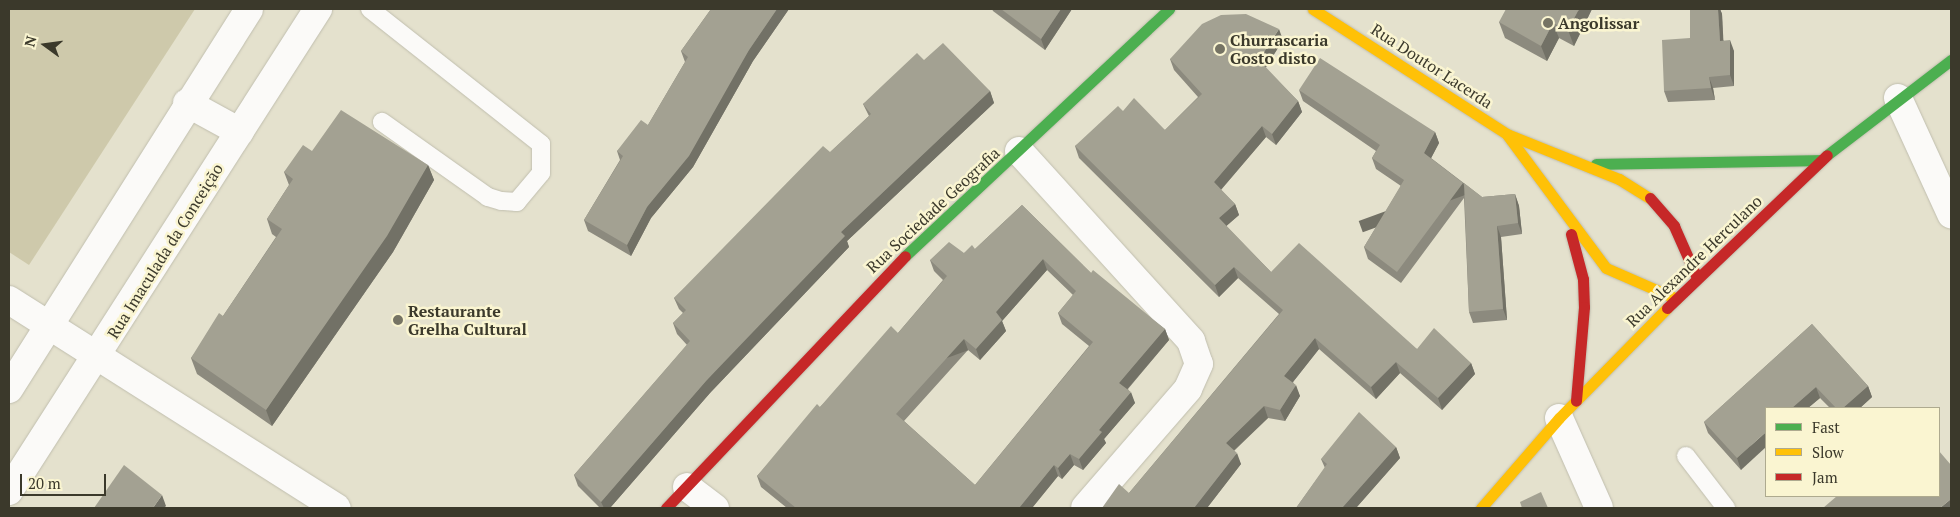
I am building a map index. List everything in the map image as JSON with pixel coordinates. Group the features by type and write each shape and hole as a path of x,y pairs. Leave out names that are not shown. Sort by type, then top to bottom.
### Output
{"main road":[{"name":"Rua Sociedade Geografia","path":"666,508 908,252 1019,151 1169,9"},
{"name":"Rua Doutor Lacerda","path":"1314,9 1507,134 1619,179 1653,200 1674,226 1697,278"},
{"name":"Rua Alexandre Herculano","path":"1481,508 1567,410 1697,278 1821,160 1898,98 1951,60"},
{"name":"Rua Doutor Lacerda","path":"1507,134 1606,268 1677,299"},
{"path":"1578,164 1742,165 1821,160"},
{"path":"1562,206 1583,279 1567,410"}],"street":[{"path":"9,389 187,103 249,9"},
{"name":"Rua Imaculada da Conceição","path":"9,491 98,358 318,9"},
{"path":"1898,98 1951,214"},
{"path":"187,103 240,132"},
{"path":"1019,151 1191,341 1199,364 1188,389 1085,508"},
{"path":"9,300 337,508"},
{"path":"1567,410 1599,508"},
{"path":"687,487 716,508"}],"lane":[{"path":"370,9 541,144 541,173 517,202 494,199 382,122"},
{"path":"1686,456 1726,508"}],"shaded area":[{"path":"9,9 195,9 29,265 9,252"}],"building":[{"path":"711,9 777,9 749,50 689,156 647,207 627,245 584,220 623,156 617,151 641,120 648,125 688,57 681,51"},
{"path":"1001,9 1061,9 1041,39"},
{"path":"1506,9 1579,9 1568,30 1553,23 1541,46 1499,22"},
{"path":"1690,9 1718,9 1720,41 1730,40 1730,75 1709,77 1711,88 1664,91 1662,40 1690,38"},
{"path":"1246,14 1279,29 1259,60 1298,101 1272,134 1262,126 1214,182 1235,204 1219,218 1271,272 1299,243 1417,349 1434,328 1471,363 1438,398 1396,362 1371,387 1315,338 1284,376 1296,385 1280,410 1264,406 1226,443 1237,453 1194,508 1102,508 1119,484 1129,493 1283,310 1234,267 1215,285 1075,146 1118,106 1123,111 1134,98 1165,130 1202,94 1170,59 1202,24 1221,15"},
{"path":"943,43 990,91 841,232 845,236 706,381 601,502 574,475 690,341 673,323 686,310 674,298 823,146 830,152 871,114 863,104 883,85 917,53 924,60"},
{"path":"1320,58 1435,132 1424,153 1463,183 1397,272 1364,247 1404,180 1372,158 1380,145 1299,90"},
{"path":"341,110 428,165 387,236 266,410 191,358 219,313 223,316 282,229 267,219 293,179 284,172 303,145 312,151"},
{"path":"1464,183 1482,197 1515,194 1518,223 1497,226 1503,309 1469,312"},
{"path":"1022,205 1091,273 1093,270 1165,329 1119,383 1131,392 1099,430 1102,432 1079,459 1070,454 1058,468 1054,465 1019,508 796,508 757,476 817,404 820,407 891,326 898,333 947,276 930,260 949,242 964,253 972,245 975,249","holes":["1043,259 1076,291 1058,313 1093,342 975,485 896,414 964,339 976,349 1002,320 996,312"]},
{"path":"1812,324 1868,386 1844,407 1835,407 1816,387 1793,407 1765,407 1765,433 1737,458 1704,422"},
{"path":"1359,412 1396,447 1342,508 1296,508 1327,464 1321,459"},
{"path":"1940,452 1951,465 1951,499 1940,508 1823,508 1836,497 1940,497"},
{"path":"124,465 162,495 153,508 94,508"},
{"path":"1541,492 1548,508 1522,508 1520,502"}],"traffic: fast":[{"path":"905,256 1169,9"},
{"path":"1827,155 1951,60"},
{"path":"1596,164 1821,160"}],"traffic: slow":[{"path":"1313,9 1507,134 1619,179 1650,198"},
{"path":"1508,136 1606,268 1677,299"},
{"path":"1481,508 1559,418 1667,308"}],"traffic: jam":[{"path":"1667,308 1827,155"},
{"path":"1650,198 1674,226 1697,278"},
{"path":"1571,234 1583,279 1584,307 1576,401"},
{"path":"666,508 905,256"}],"place":[{"name":"Angolissar","path":"1548,23"},
{"name":"Churrascaria Gosto disto","path":"1220,49"},
{"name":"Restaurante Grelha Cultural","path":"398,320"}]}
